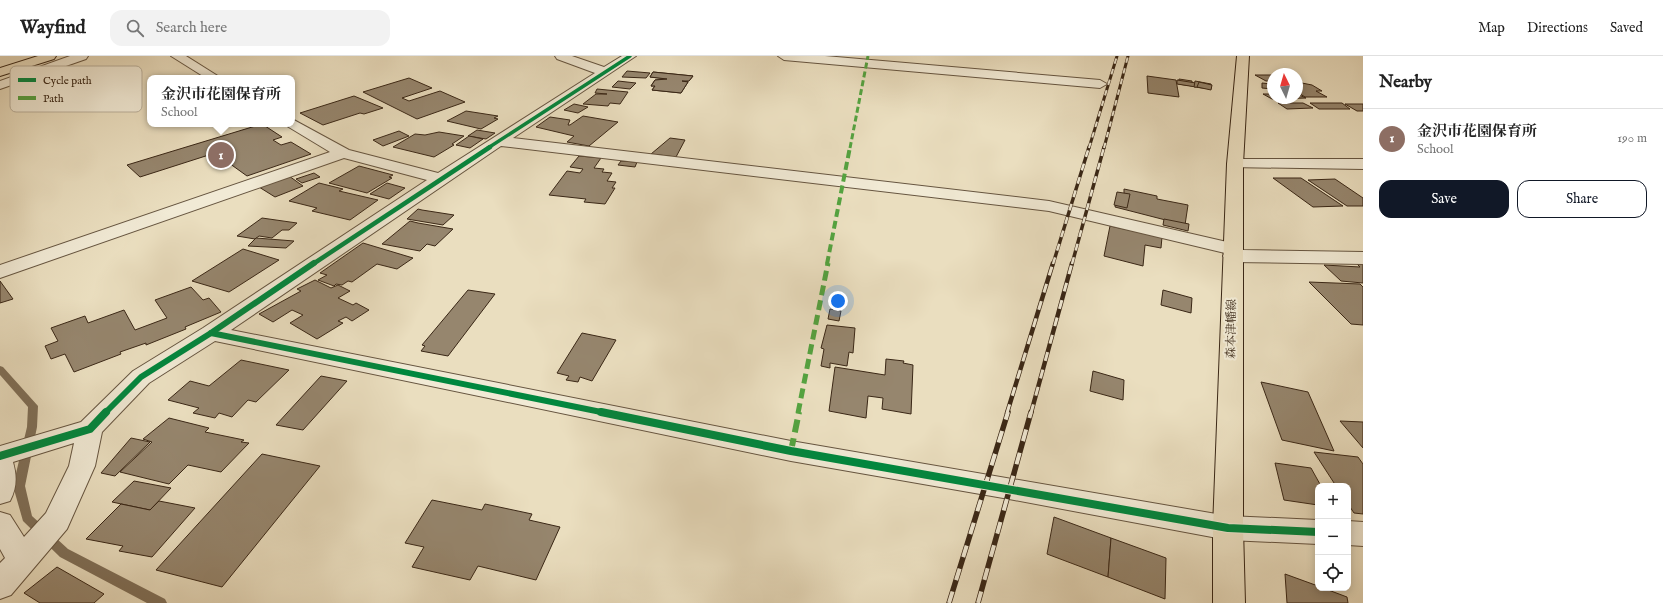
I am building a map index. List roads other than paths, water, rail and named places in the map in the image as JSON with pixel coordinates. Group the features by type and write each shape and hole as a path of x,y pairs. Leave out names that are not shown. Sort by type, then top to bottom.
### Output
{"main road":[{"path":"0,62 17,56"},
{"path":"19,66 50,56"},
{"name":"森本津幡線","path":"1229,603 1228,528 1235,164 1243,56"},
{"path":"0,72 10,69"}],"street":[{"path":"54,66 82,56"},
{"path":"177,56 209,75"},
{"path":"561,56 605,72"},
{"path":"0,493 5,457 90,429 141,377 211,333 440,179 630,56"},
{"path":"784,56 1100,84"},
{"path":"0,85 10,81"},
{"path":"295,125 343,153 440,179"},
{"path":"498,141 1049,206 1233,253 1363,258"},
{"path":"0,272 343,153"},
{"path":"1235,164 1363,164"},
{"path":"211,333 791,451 992,484 1228,528 1315,532"},
{"path":"0,585 57,521 82,466 90,429"},
{"path":"0,524 29,553"},
{"path":"1351,533 1363,534"}],"waterway":[{"path":"0,369 33,406 32,427 19,486 27,518 64,553 160,603"}],"railway":[{"path":"1089,148 1117,56"},
{"path":"1104,148 1128,56"},
{"path":"1053,264 1089,147"},
{"path":"1072,264 1104,147"},
{"path":"1007,413 1053,263"},
{"path":"1031,413 1072,263"},
{"path":"949,603 1008,412"},
{"path":"978,603 1031,412"}],"place":[{"name":"金沢市花園保育所","path":"221,155"}]}
